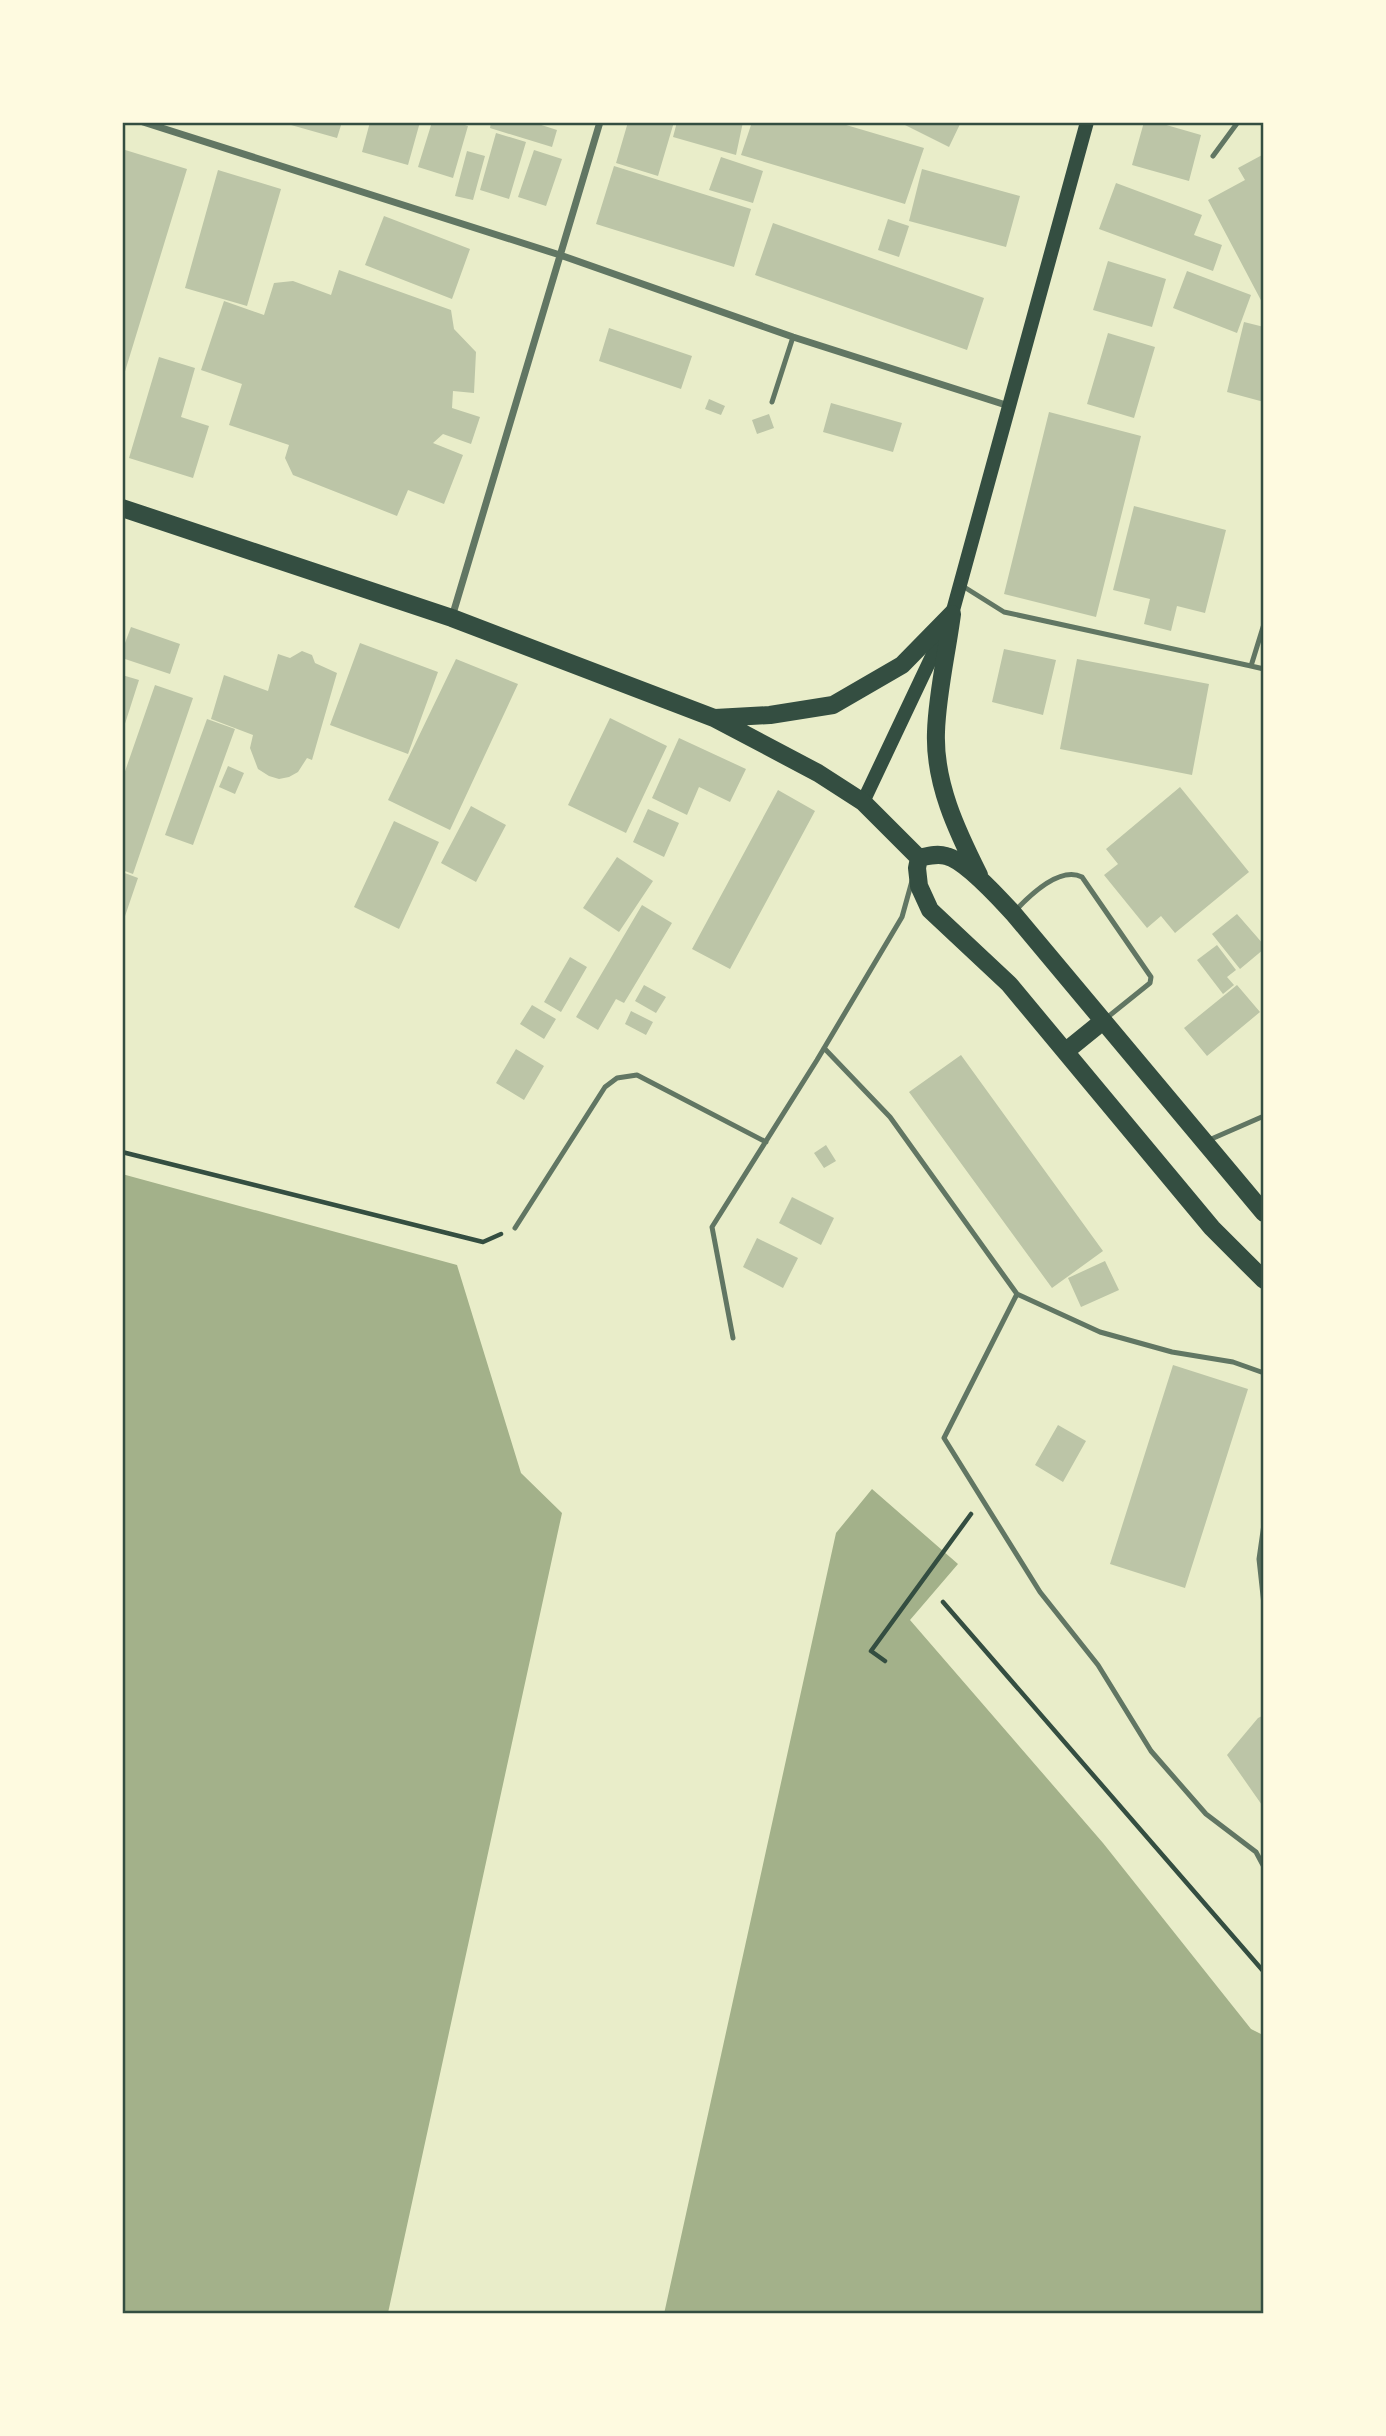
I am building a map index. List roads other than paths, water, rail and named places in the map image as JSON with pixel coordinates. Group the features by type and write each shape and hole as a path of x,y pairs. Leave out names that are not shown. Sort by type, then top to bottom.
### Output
{"main road":[{"path":"863,802 952,614 1087,122"},
{"path":"122,508 452,618 714,718 818,773 863,802 919,858"},
{"path":"714,718 771,715 833,705 902,665 952,614"},
{"path":"952,614 936,733 939,770 956,829 984,884"},
{"path":"919,858 934,855 950,857 984,884 1013,913 1264,1213"},
{"path":"919,858 919,886 930,910 1009,984 1212,1228 1264,1280"},
{"path":"1066,1051 1102,1021"}],"street":[{"path":"143,122 561,255 793,337 1010,406"},
{"path":"452,618 600,122"}],"lane":[{"path":"1213,156 1238,122"},
{"path":"772,402 793,337"},
{"path":"961,585 1004,612 1264,669"},
{"path":"1251,666 1264,624"},
{"path":"733,1338 712,1227 824,1048 902,916 919,858"},
{"path":"1013,913 1032,894 1066,874 1074,873 1082,877 1151,977 1150,984 1102,1021"},
{"path":"824,1048 890,1117 1017,1294 1100,1332 1172,1352 1233,1362 1264,1373"},
{"path":"514,1228 605,1087 617,1078 637,1075 766,1142"},
{"path":"1203,1142 1264,1116"},
{"path":"1017,1294 944,1438 1041,1592 1098,1665 1151,1751 1206,1814 1256,1852 1264,1867"},
{"path":"1264,1524 1259,1559 1264,1605"}]}
